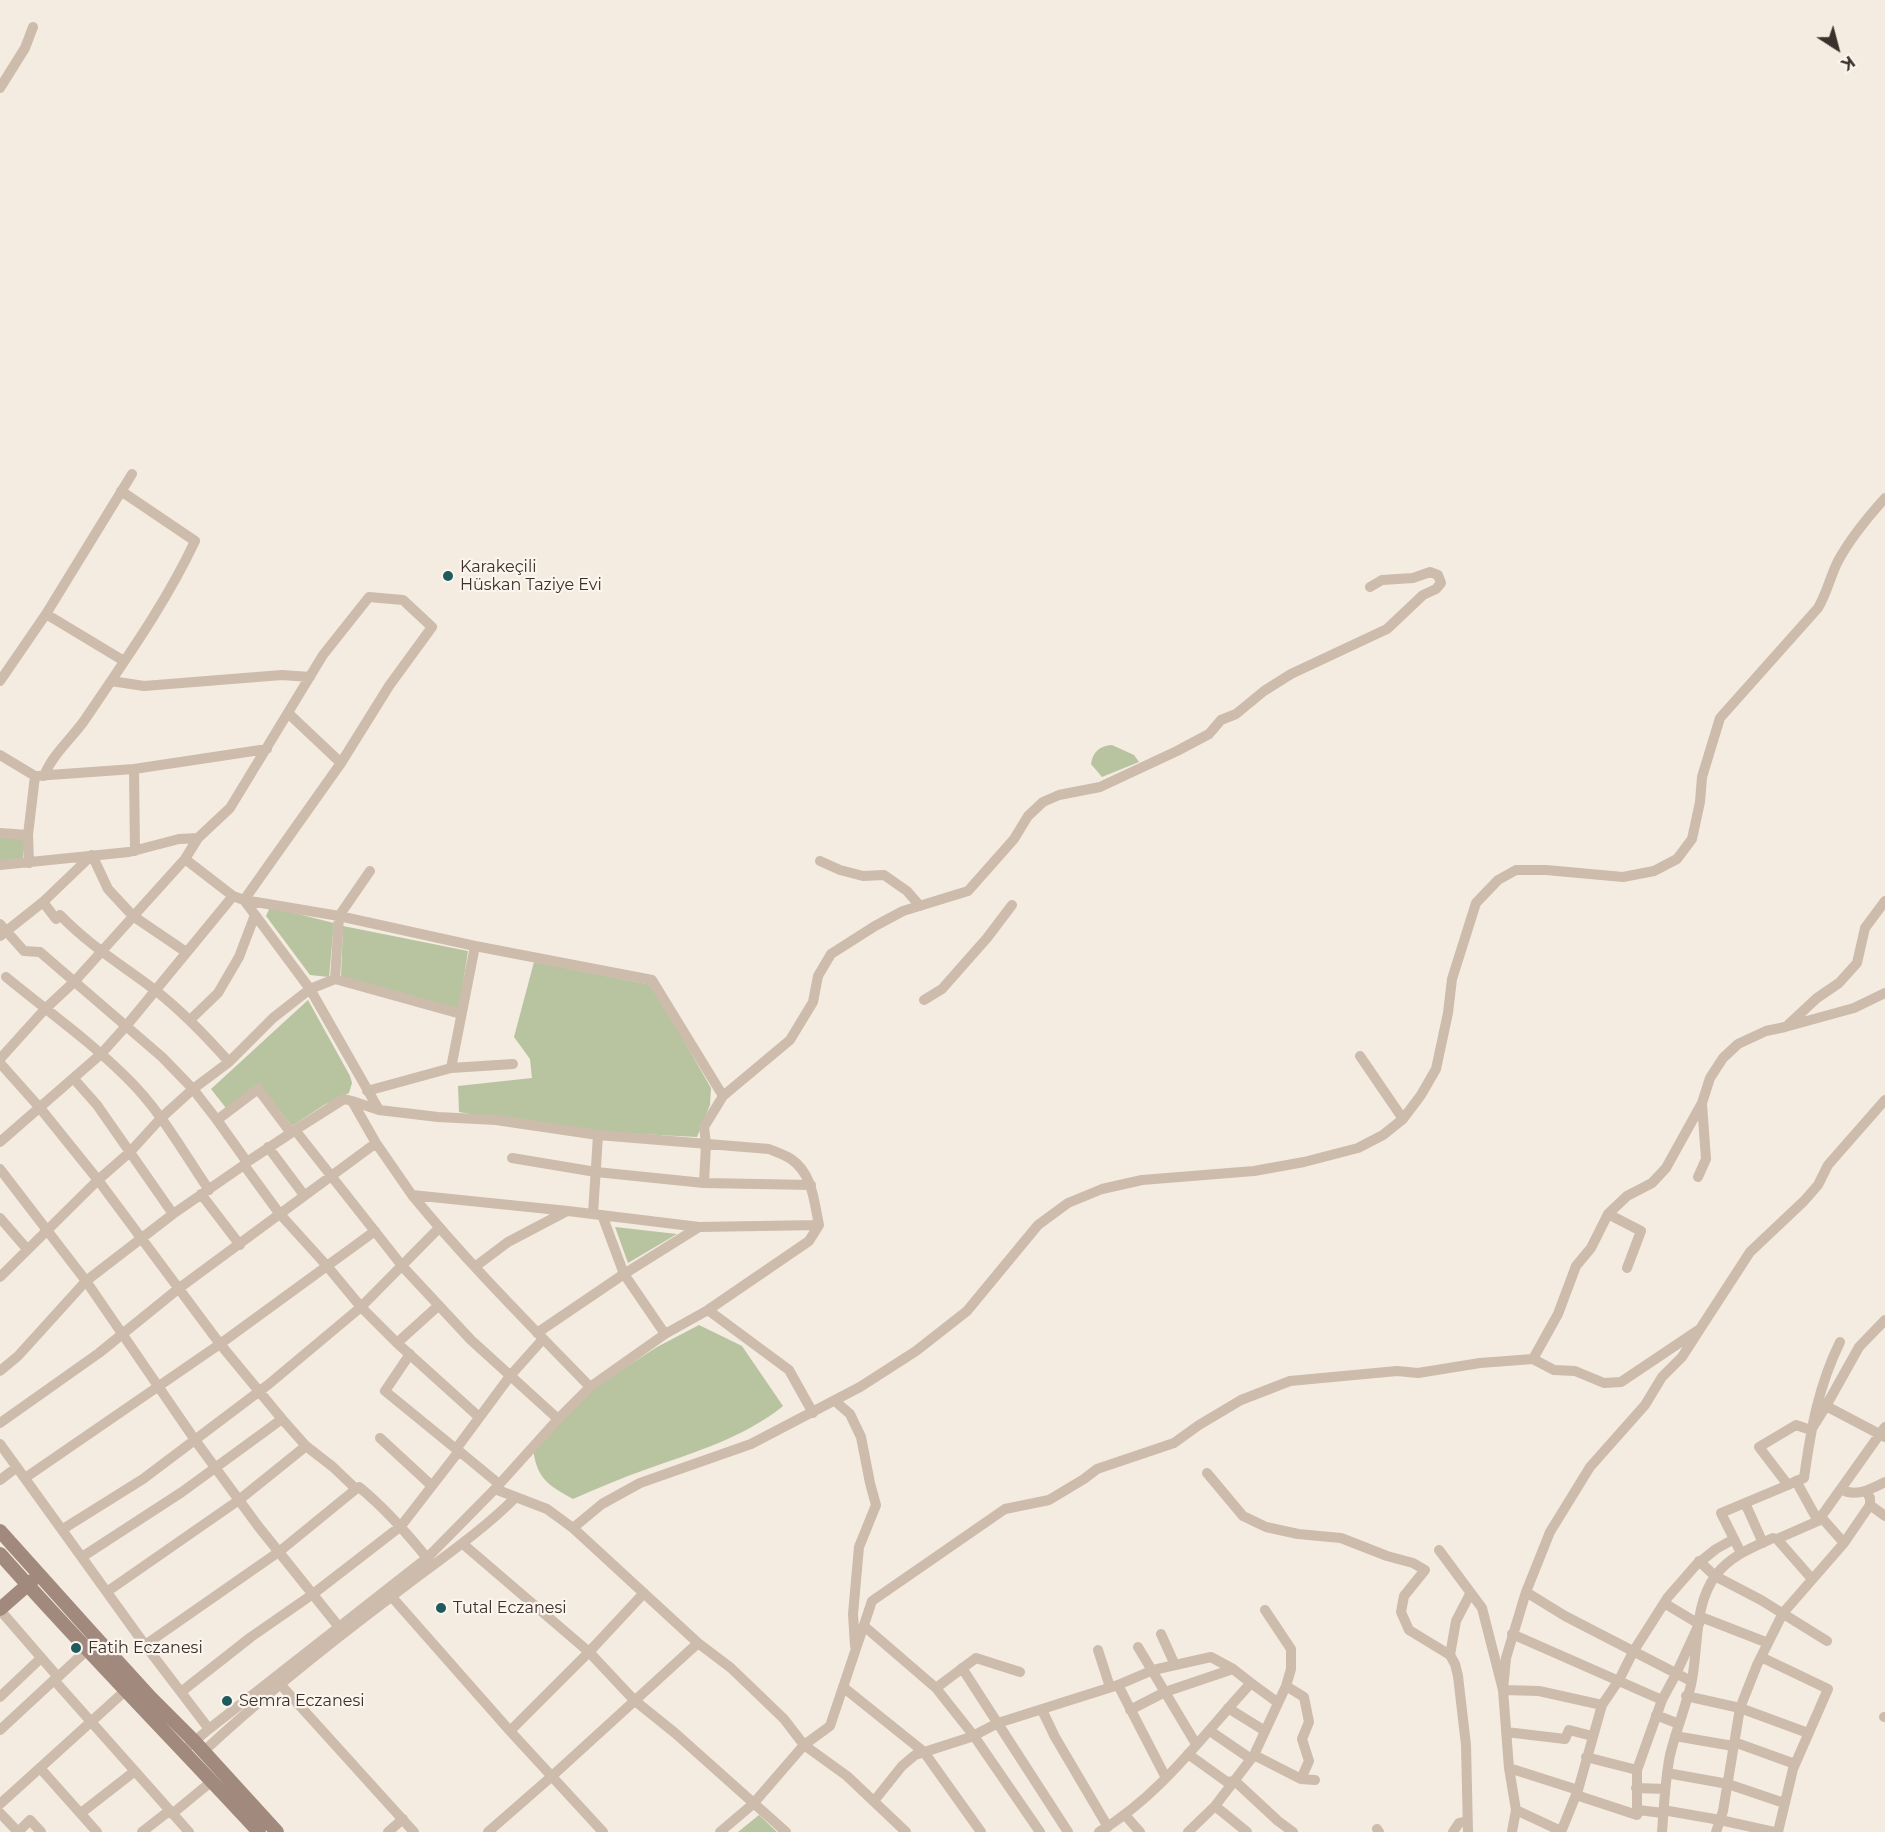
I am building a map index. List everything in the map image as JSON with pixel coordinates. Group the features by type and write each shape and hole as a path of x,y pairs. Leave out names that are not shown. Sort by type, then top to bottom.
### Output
{"main road":[{"path":"0,1531 194,1747 277,1832"},
{"path":"0,1554 125,1691 194,1747 212,1781 259,1832"},
{"path":"0,1610 37,1571"},
{"path":"0,1600 25,1582"}],"street":[{"path":"0,88 25,48 33,27"},
{"path":"0,681 46,614 132,474"},
{"path":"29,863 28,835 39,776 81,725 111,681 183,566 195,542 121,491"},
{"path":"573,1528 602,1504 640,1483 752,1444 860,1387 916,1351 967,1311 1038,1225 1068,1203 1102,1189 1142,1180 1254,1171 1304,1162 1358,1148 1383,1135 1403,1119 1421,1095 1436,1069 1448,1013 1452,979 1476,903 1498,880 1516,870 1546,870 1623,877 1654,871 1677,859 1692,839 1700,802 1702,777 1720,718 1818,608 1827,593 1828,584 1837,563 1856,530 1885,498"},
{"path":"704,1184 706,1144 704,1127 723,1096 790,1040 813,1002 818,976 831,954 903,911 968,891 1014,838 1028,816 1042,802 1059,795 1100,787 1209,734 1221,720 1236,714 1264,691 1290,674 1386,629 1423,595 1436,589 1441,583 1438,575 1430,572 1413,579 1382,580 1370,587"},
{"path":"244,900 341,763 389,686 432,627 403,600 369,597 323,655 230,807 198,838 185,859 74,982 45,1009 0,1061 98,1180 178,1289 259,1392 306,1446 356,1489"},
{"path":"46,614 124,661"},
{"path":"111,681 144,686 282,675 310,677"},
{"path":"288,713 341,763"},
{"path":"0,755 39,776 134,770 267,749"},
{"path":"134,770 135,851"},
{"path":"0,833 28,835"},
{"path":"0,865 135,851 179,839 198,838"},
{"path":"92,855 43,902 2,930 24,951 40,952 162,1057 193,1089 217,1120 279,1213 361,1307 479,1417"},
{"path":"92,855 108,889 133,916 186,952"},
{"path":"185,859 233,896 244,900 339,916 475,946 652,980 723,1096"},
{"path":"820,861 862,876 884,875 907,891 920,906"},
{"path":"335,979 339,916 370,871"},
{"path":"0,1142 101,1054 233,896"},
{"path":"244,900 310,989 366,1091 379,1110"},
{"path":"1785,1027 1817,998 1839,983 1857,963 1865,928 1885,901"},
{"path":"43,902 56,919 60,915 100,952 155,990 191,1020 229,1062"},
{"path":"924,1000 942,989 987,938 1012,905"},
{"path":"191,1020 218,993 239,957 255,915"},
{"path":"451,1068 475,946"},
{"path":"6,977 101,1054 128,1079 161,1118 240,1245"},
{"path":"0,1277 47,1229 130,1152 161,1118 193,1089 229,1062 273,1018 310,989 335,979 461,1014"},
{"path":"1533,1359 1557,1314 1576,1266 1591,1248 1608,1214 1627,1196 1652,1184 1666,1168 1702,1103 1710,1078 1723,1058 1738,1044 1766,1031 1854,1008 1885,993"},
{"path":"1360,1056 1403,1119"},
{"path":"366,1091 451,1068 513,1064"},
{"path":"74,1079 97,1105 173,1214"},
{"path":"217,1120 258,1089 403,1267 438,1306 558,1419"},
{"path":"0,1371 18,1356 86,1281 173,1214 293,1131 344,1099 379,1110 496,1120 598,1135 769,1149 791,1159 803,1171 811,1185 819,1225 809,1241 708,1310 665,1334 590,1387 427,1558 209,1729 194,1747"},
{"path":"1512,1832 1516,1810 1509,1768 1503,1690 1506,1658 1526,1592 1550,1532 1590,1467 1645,1405 1662,1377 1682,1357 1750,1252 1804,1201 1818,1185 1828,1165 1885,1100"},
{"path":"352,1101 376,1143 412,1195 439,1228 590,1387"},
{"path":"1698,1177 1706,1159 1702,1103"},
{"path":"598,1135 596,1172 598,1214 624,1274 665,1334"},
{"path":"0,1423 123,1334 178,1289 376,1143"},
{"path":"268,1148 304,1195"},
{"path":"512,1158 596,1172 704,1184 811,1185"},
{"path":"0,1169 86,1281 239,1500 339,1628"},
{"path":"412,1195 699,1227 819,1225"},
{"path":"476,1266 508,1242 568,1211"},
{"path":"1608,1214 1641,1231 1627,1268"},
{"path":"0,1218 27,1249"},
{"path":"181,1692 400,1526 432,1486 479,1417 540,1336 624,1274 699,1227"},
{"path":"63,1529 143,1479 259,1392 361,1307 439,1228"},
{"path":"25,1478 220,1344 375,1231"},
{"path":"397,1343 438,1306"},
{"path":"708,1310 789,1370 813,1413"},
{"path":"1811,1430 1859,1347 1885,1320"},
{"path":"720,1832 753,1804 804,1745 830,1726 872,1601 1005,1509 1049,1500 1084,1479 1097,1468 1174,1443 1241,1400 1290,1381 1397,1371 1418,1373 1480,1363 1533,1359 1554,1370 1575,1371 1604,1383 1621,1382 1700,1329"},
{"path":"1741,1553 1722,1513 1804,1478 1811,1430 1825,1376 1840,1342"},
{"path":"410,1354 385,1391 458,1450 497,1487 547,1509 573,1528 698,1643 746,1682 784,1719 804,1745 847,1776 906,1832"},
{"path":"835,1401 850,1414 861,1437 876,1505 859,1547 853,1614 856,1651"},
{"path":"1662,1832 1667,1773 1691,1681 1704,1598 1715,1576 1726,1563 1741,1553 1820,1520 1884,1433 1826,1406"},
{"path":"82,1557 182,1492 282,1419"},
{"path":"1811,1430 1796,1425 1759,1447 1792,1483 1820,1520 1844,1543"},
{"path":"380,1438 432,1486"},
{"path":"0,1444 209,1729"},
{"path":"108,1591 239,1500 306,1446"},
{"path":"0,1480 17,1467"},
{"path":"1207,1473 1243,1516 1266,1527 1298,1534 1341,1538 1413,1563 1425,1570 1404,1596 1401,1612 1409,1630 1450,1655 1455,1664 1466,1745 1467,1828"},
{"path":"1841,1489 1849,1494 1866,1491 1885,1482"},
{"path":"146,1645 280,1551 359,1486 400,1526 427,1558"},
{"path":"1716,1832 1728,1784 1740,1708 1761,1657 1784,1613 1844,1543 1870,1505 1870,1498 1866,1491"},
{"path":"194,1747 463,1544 516,1497"},
{"path":"1745,1503 1763,1543"},
{"path":"1870,1505 1885,1516"},
{"path":"1516,1810 1561,1832 1577,1792 1602,1705 1619,1680 1633,1652 1664,1604 1699,1562 1734,1539"},
{"path":"1777,1539 1812,1579"},
{"path":"463,1544 589,1652 634,1700 675,1733 786,1832"},
{"path":"1439,1550 1482,1608 1503,1690"},
{"path":"1699,1562 1715,1576 1784,1613 1827,1641"},
{"path":"1526,1592 1565,1616 1691,1681"},
{"path":"510,1731 644,1593"},
{"path":"1450,1655 1456,1621 1470,1594"},
{"path":"392,1596 510,1731 603,1832"},
{"path":"1664,1604 1700,1621 1768,1643"},
{"path":"0,1610 91,1721 189,1832"},
{"path":"1188,1832 1215,1806 1252,1757 1286,1686 1291,1669 1291,1649 1265,1610"},
{"path":"1509,1768 1637,1815 1637,1770 1662,1700 1700,1621"},
{"path":"864,1626 936,1688 974,1736 1040,1832"},
{"path":"1161,1634 1175,1665"},
{"path":"1512,1634 1662,1700"},
{"path":"488,1832 552,1777 698,1643"},
{"path":"1138,1647 1196,1744"},
{"path":"0,1730 87,1650"},
{"path":"1098,1650 1114,1686 1130,1710 1166,1778"},
{"path":"874,1801 902,1766 915,1755 974,1736 998,1723 1114,1686 1153,1670 1211,1657 1233,1669 1277,1702"},
{"path":"1638,1810 1663,1811 1720,1820 1776,1832 1795,1764 1828,1689 1761,1657"},
{"path":"2,1690 41,1658"},
{"path":"936,1688 976,1658 1020,1672"},
{"path":"962,1668 1068,1832"},
{"path":"1130,1710 1166,1692 1233,1669"},
{"path":"1041,1710 1104,1829 1152,1794 1251,1683"},
{"path":"280,1684 414,1832"},
{"path":"1286,1686 1304,1697 1310,1722 1302,1740 1309,1761 1301,1779"},
{"path":"843,1687 924,1752 981,1832"},
{"path":"1503,1690 1539,1691 1602,1705"},
{"path":"0,1804 125,1691"},
{"path":"1686,1696 1740,1708 1808,1733"},
{"path":"1228,1708 1265,1731"},
{"path":"1656,1715 1679,1724"},
{"path":"1506,1732 1565,1739 1569,1730 1592,1736"},
{"path":"1210,1731 1252,1757 1301,1779 1315,1780"},
{"path":"1675,1736 1733,1744 1795,1764"},
{"path":"1188,1754 1227,1782 1235,1781"},
{"path":"1586,1757 1637,1770"},
{"path":"39,1768 97,1832"},
{"path":"81,1813 135,1771"},
{"path":"1667,1773 1728,1784 1784,1803"},
{"path":"142,1832 212,1781"},
{"path":"1235,1781 1293,1832"},
{"path":"1636,1788 1665,1789"},
{"path":"1215,1806 1247,1832"},
{"path":"0,1813 18,1832 30,1820 41,1832"},
{"path":"1125,1815 1140,1832"},
{"path":"388,1832 403,1819"},
{"path":"1453,1832 1459,1823 1464,1822 1467,1828"}],"green space":[{"path":"1112,745 1134,755 1139,762 1102,777 1091,764 1092,760 1100,748"},
{"path":"0,836 25,837 23,860 0,861"},
{"path":"270,907 334,923 329,977 310,975 266,916"},
{"path":"343,926 468,951 459,1009 341,976"},
{"path":"534,962 652,985 711,1088 710,1105 697,1137 548,1126 459,1112 458,1086 532,1078 530,1059 514,1037"},
{"path":"308,1000 350,1076 352,1083 349,1093 324,1105 292,1126 259,1084 226,1108 211,1089"},
{"path":"615,1227 677,1234 628,1263"},
{"path":"699,1325 742,1346 783,1406 753,1427 719,1443 573,1499 550,1485 537,1468 533,1449 589,1391 657,1347"},
{"path":"759,1815 777,1832 738,1832"}],"place":[{"name":"Karakeçili Hüskan Taziye Evi","path":"448,576"},
{"name":"Tutal Eczanesi","path":"441,1608"},
{"name":"Fatih Eczanesi","path":"76,1648"},
{"name":"Semra Eczanesi","path":"227,1701"}]}
